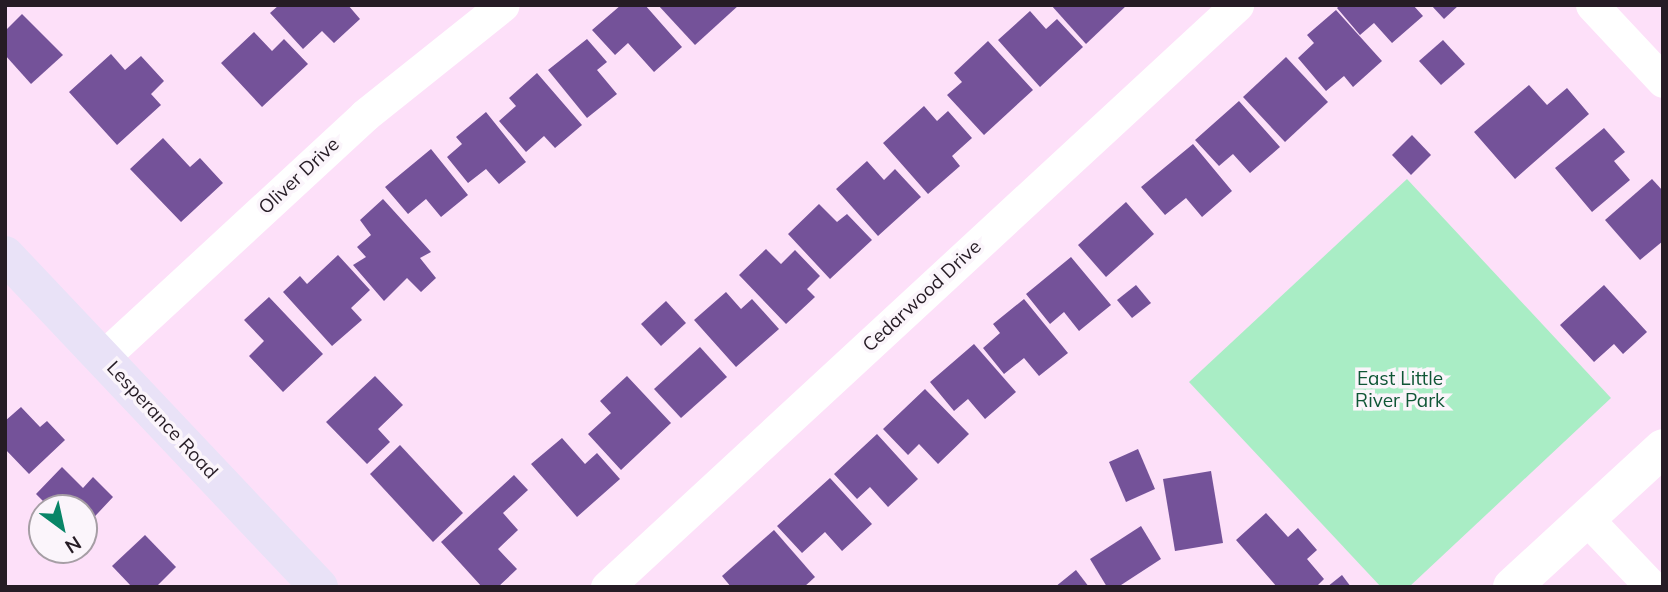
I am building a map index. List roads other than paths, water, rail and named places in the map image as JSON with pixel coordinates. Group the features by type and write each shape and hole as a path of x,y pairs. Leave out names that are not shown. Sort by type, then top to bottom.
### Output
{"main road":[{"name":"Lesperance Road","path":"5,255 319,587"}],"street":[{"name":"Oliver Drive","path":"103,357 365,115 503,5"},
{"name":"Cedarwood Drive","path":"607,587 1237,5"},
{"path":"1592,5 1663,81"},
{"path":"1512,587 1663,448"},
{"path":"1586,518 1651,587"}],"park label":[{"name":"East Little River Park","path":"1400,390"}]}
